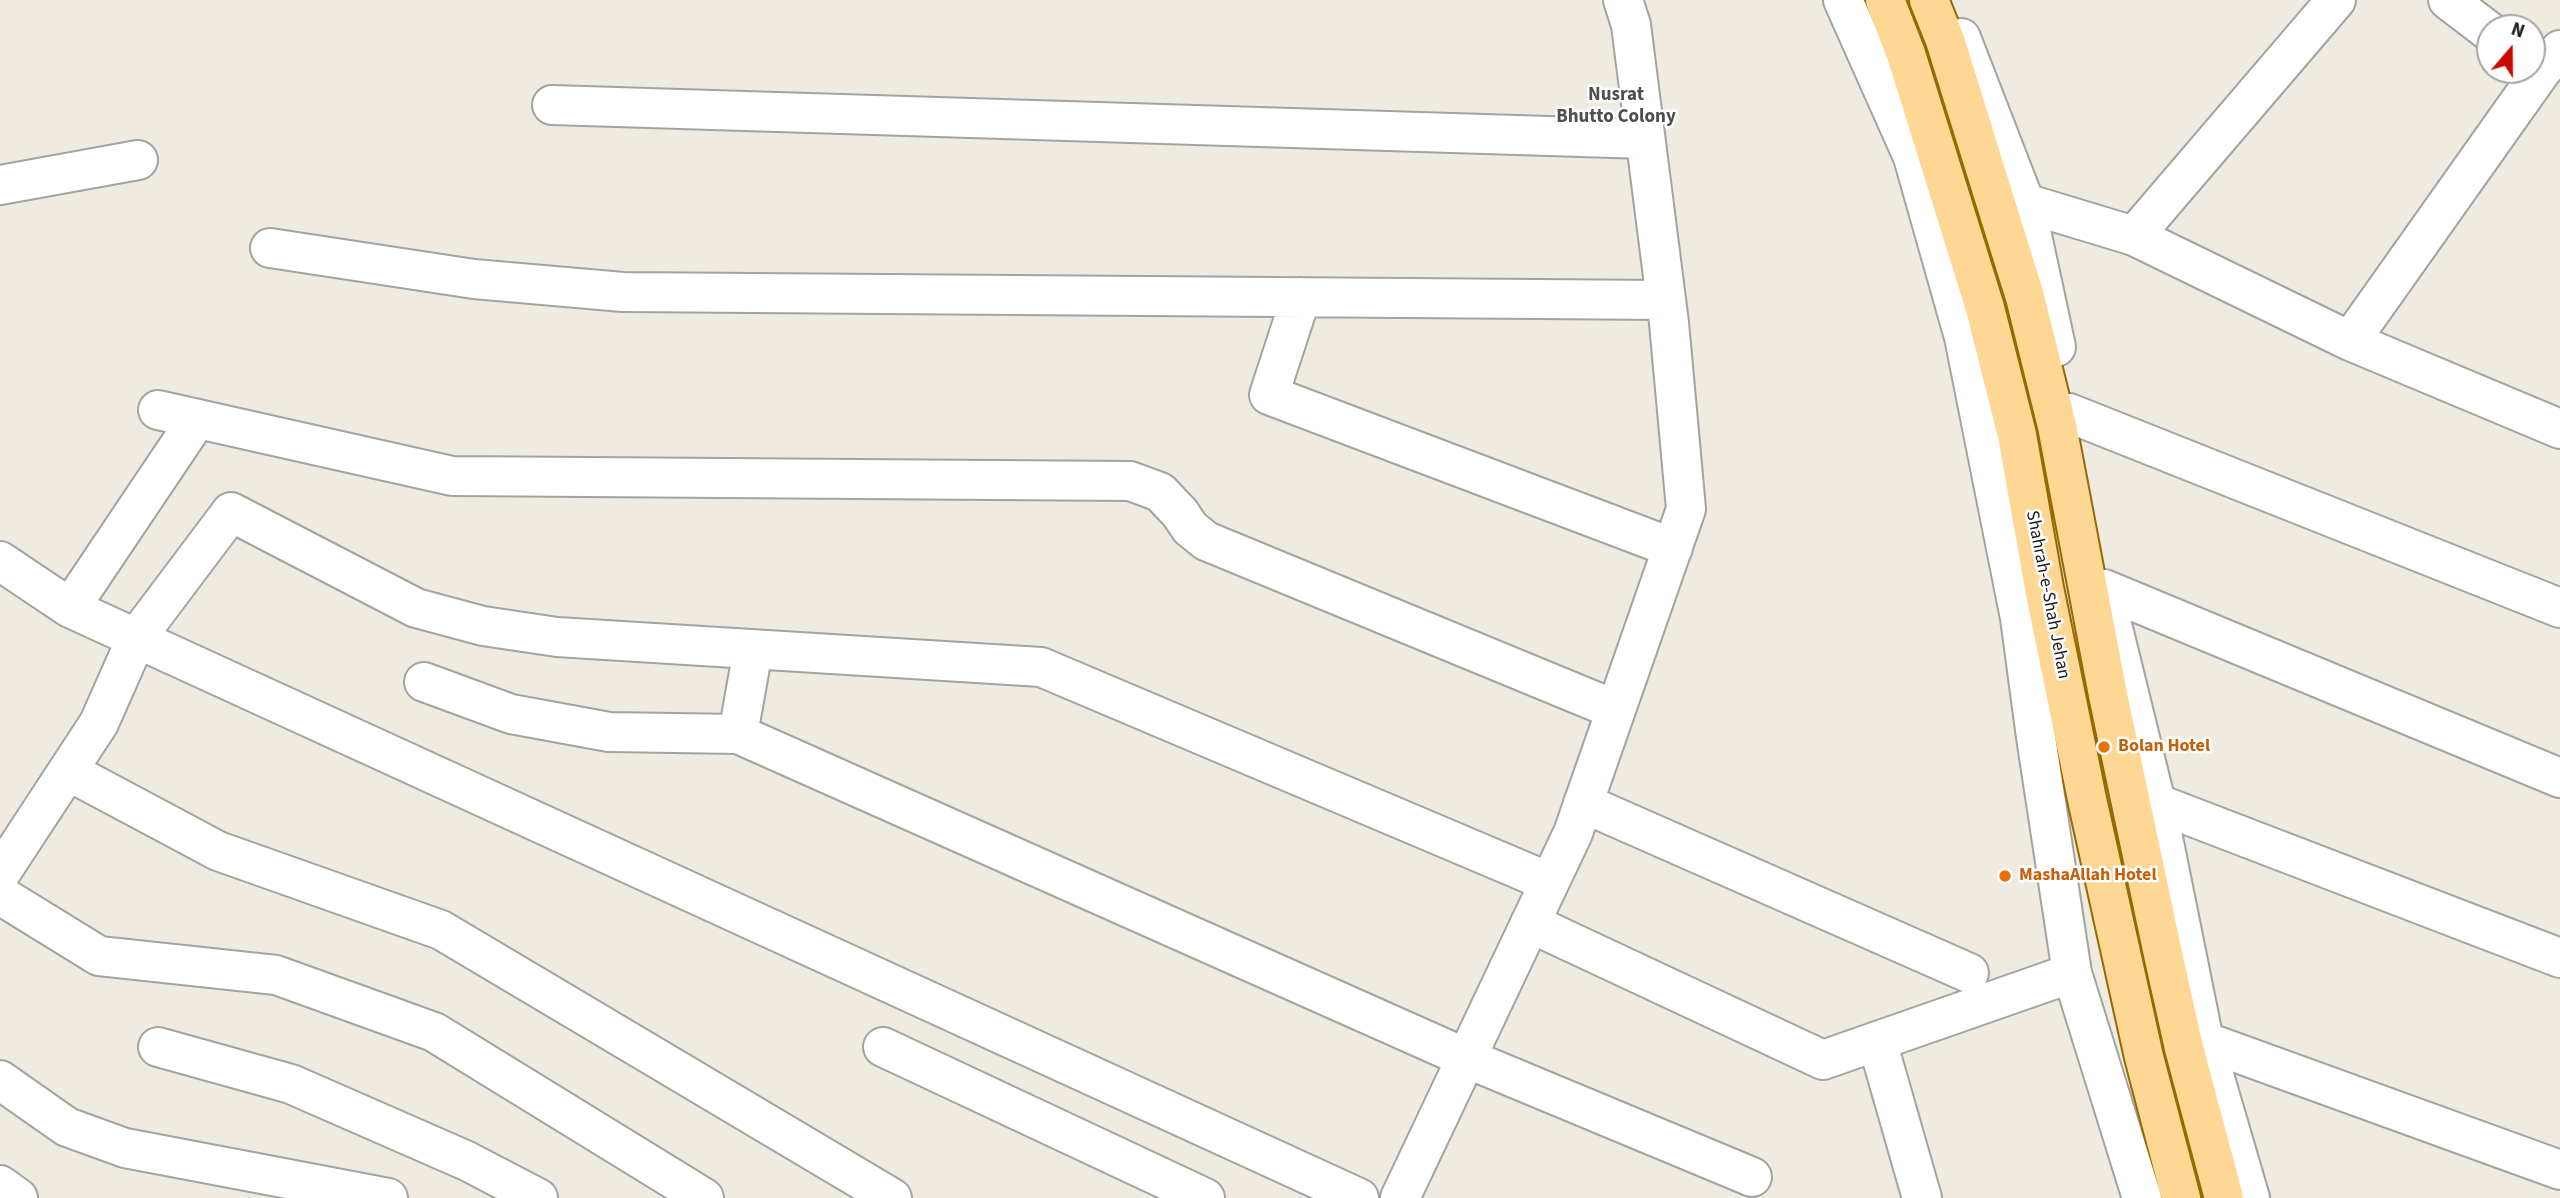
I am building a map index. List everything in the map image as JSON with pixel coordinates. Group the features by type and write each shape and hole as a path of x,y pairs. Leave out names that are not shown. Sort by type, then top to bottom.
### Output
{"main road":[{"name":"Shahrah-e-Shah Jehan","path":"1885,0 1906,54 1986,308 2011,409 2087,799 2144,1057 2181,1198"},
{"path":"1929,0 1945,40 2018,273 2057,426 2103,669 2160,941 2184,1048 2224,1198"}],"street":[{"path":"1400,1198 1573,833 1686,509 1666,300 1631,25 1623,0"},
{"path":"1843,0 1913,157 1964,337 2021,618 2072,973 2142,1198"},
{"path":"1946,0 2025,203 2104,589 2155,803 2204,1041 2250,1198"},
{"path":"2134,236 2336,0"},
{"path":"2448,0 2476,21"},
{"path":"2350,341 2548,67"},
{"path":"552,105 1645,139"},
{"path":"0,185 138,160"},
{"path":"2025,203 2134,236 2350,341 2560,429"},
{"path":"270,248 474,278 623,292 1666,300"},
{"path":"1301,297 1269,395 1673,548"},
{"path":"158,410 452,476 1130,481 1160,492 1206,541 1616,710"},
{"path":"2069,413 2560,608"},
{"path":"70,608 197,419"},
{"path":"0,874 99,723 137,637 231,512 416,608 483,626 557,637 1041,667 1549,882"},
{"path":"0,561 70,608 1359,1198"},
{"path":"2104,589 2560,778"},
{"path":"737,734 753,650"},
{"path":"424,682 511,714 610,732 737,734 1466,1058 1752,1177"},
{"path":"68,771 218,851 441,930 892,1198"},
{"path":"1583,803 1969,973"},
{"path":"2155,803 2560,958"},
{"path":"0,895 99,956 276,975 434,1032 705,1198"},
{"path":"1530,923 1823,1060 2072,973"},
{"path":"1877,1041 1922,1198"},
{"path":"2204,1041 2560,1170"},
{"path":"158,1046 291,1084 479,1184 538,1198"},
{"path":"883,1047 1205,1198"},
{"path":"0,1080 67,1127 125,1148 388,1198"},
{"path":"0,1185 18,1198"}],"place":[{"name":"Bolan Hotel","path":"2104,747"},
{"name":"MashaAllah Hotel","path":"2005,876"}],"district":[{"name":"Nusrat Bhutto Colony","path":"1616,107"}]}
